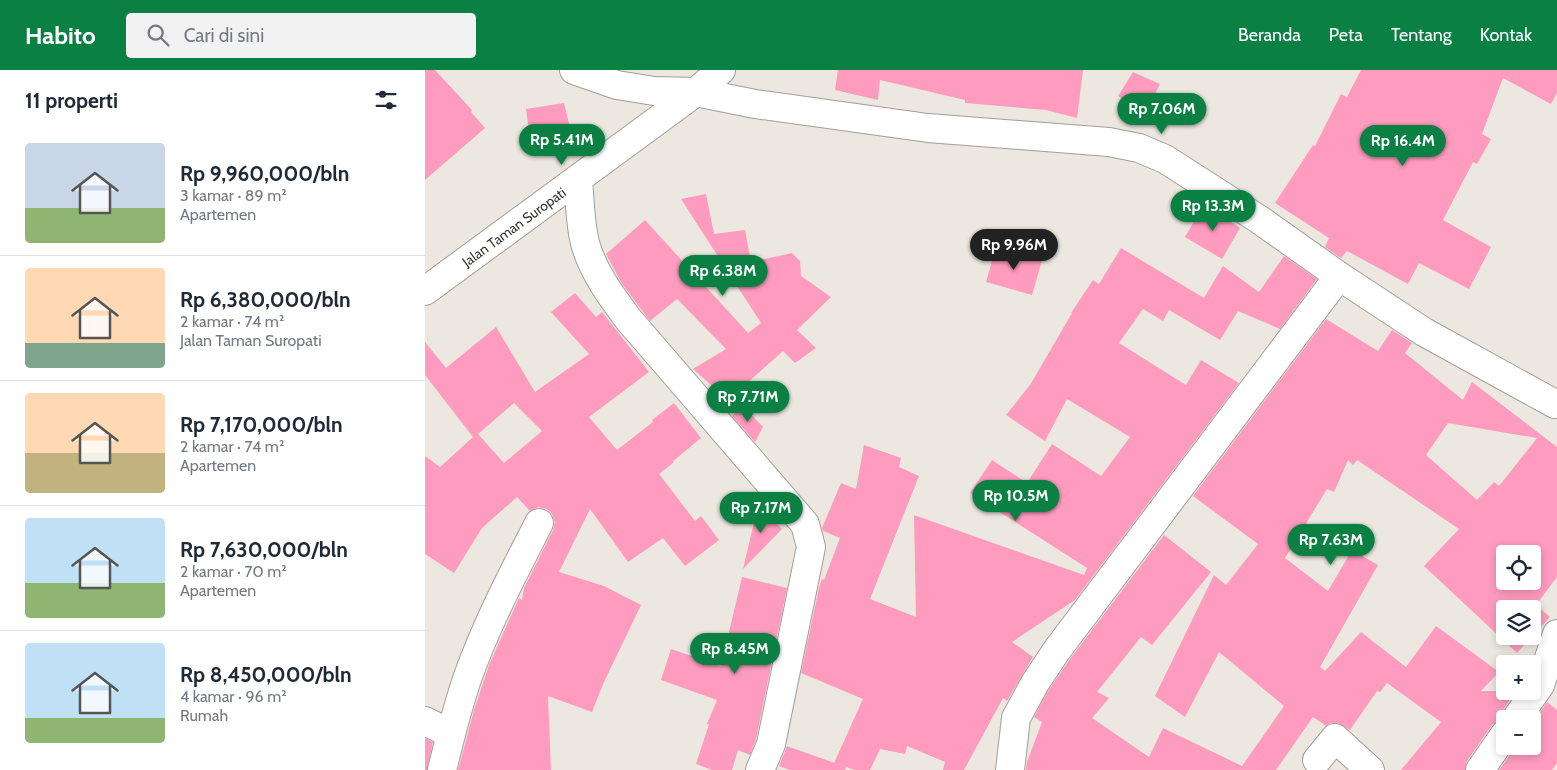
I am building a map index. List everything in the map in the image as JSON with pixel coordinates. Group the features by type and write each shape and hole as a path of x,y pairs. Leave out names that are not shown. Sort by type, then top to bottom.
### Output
{"street":[{"path":"574,70 617,85 655,92 697,92 755,104 928,128 1109,142 1139,148 1165,159 1237,205 1424,332 1556,404"},
{"name":"Jalan Taman Suropati","path":"425,291 697,92 721,70"},
{"path":"578,180 584,241 591,263 606,290 629,320 805,524 809,536 811,547 777,716 771,744 760,770"},
{"path":"1010,770 1016,718 1035,683 1057,650 1339,276"},
{"path":"442,770 467,679 511,577 539,523"},
{"path":"1522,710 1540,685 1557,634"},
{"path":"425,722 451,734"},
{"path":"1317,760 1335,738 1370,770"},
{"path":"1480,770 1496,747"}],"building":[{"path":"425,70 435,70 472,110 471,112 485,128 425,180"},
{"path":"838,70 1083,70 1077,118 1046,110 965,103 965,100 880,80 878,100 835,90"},
{"path":"1361,70 1557,70 1557,93 1551,104 1503,78 1482,134 1491,139 1477,164 1473,162 1443,220 1491,247 1469,289 1419,263 1408,284 1347,251 1341,258 1325,247 1329,238 1275,203 1313,145 1315,146 1341,94 1347,97"},
{"path":"1133,72 1160,84 1146,113 1118,96"},
{"path":"564,103 572,136 530,140 526,109"},
{"path":"706,194 714,234 745,230 751,262 792,253 800,261 801,276 831,297 797,330 816,348 795,363 783,351 728,400 693,369 726,349 677,299 650,321 622,284 606,254 645,220 748,333 761,323 681,199"},
{"path":"1204,204 1240,228 1222,259 1185,237"},
{"path":"996,247 1042,260 1032,295 986,282"},
{"path":"1121,248 1204,298 1223,266 1259,292 1284,256 1317,279 1280,329 1238,311 1220,340 1169,310 1163,321 1143,309 1119,343 1186,385 1201,360 1239,383 1075,600 1012,642 1033,657 1007,701 1003,698 964,770 943,770 945,762 907,746 905,754 880,749 870,770 855,770 834,763 863,699 801,673 819,588 822,579 824,580 840,538 823,531 822,528 841,483 856,489 864,445 901,458 899,467 919,476 870,599 916,617 914,515 1084,575 1087,568 970,493 992,460 1027,483 1052,444 1101,476 1130,437 1067,399 1045,441 1006,415 1030,385 1071,313 1093,280 1099,284"},
{"path":"575,293 596,317 602,312 649,372 589,417 617,450 674,403 701,438 659,474 695,521 701,516 719,540 685,566 663,538 628,562 590,509 559,572 604,586 641,605 603,684 592,712 548,696 551,770 458,770 474,710 489,665 519,598 522,600 524,588 553,530 555,522 552,514 547,509 538,507 530,511 517,497 482,528 454,573 425,554 425,456 440,467 473,437 425,375 425,342 446,368 496,327 535,392 589,354 551,312","holes":["514,403 542,431 504,463 478,434"]},
{"path":"1326,319 1378,351 1392,330 1412,343 1405,353 1463,400 1472,382 1557,447 1557,577 1540,600 1496,600 1496,633 1424,566 1459,529 1357,460 1353,465 1348,460 1334,492 1327,489 1285,558 1328,591 1352,550 1378,565 1320,667 1325,671 1361,632 1406,667 1436,626 1496,670 1496,675 1481,691 1496,691 1496,700 1510,700 1503,710 1496,710 1496,722 1492,725 1467,761 1465,770 1401,770 1441,722 1387,683 1380,692 1377,691 1350,730 1338,723 1330,723 1326,726 1313,717 1276,770 1026,770 1027,762 1042,722 1034,717 1048,691 1164,535 1211,572 1152,645 1141,637 1097,692 1109,698 1092,718 1149,757 1163,728 1242,766 1284,706 1219,652 1185,717 1155,696 1214,575 1226,585 1258,544 1193,496","holes":["1448,423 1537,438 1499,486 1494,482 1477,500 1426,455"]},
{"path":"743,406 763,427 755,442 732,416"},
{"path":"758,505 782,529 743,569"},
{"path":"742,577 787,588 756,739 750,755 738,750 732,770 712,770 696,764 709,724 707,724 717,700 661,680 671,649 721,666"},
{"path":"1541,609 1550,617 1541,627"},
{"path":"1508,645 1524,645 1517,653"},
{"path":"1547,702 1557,710 1557,763 1552,770 1499,770 1510,755 1541,755 1541,711"},
{"path":"425,738 433,742 427,770 425,770"},
{"path":"787,746 846,767 845,770 790,770 779,766"}]}
